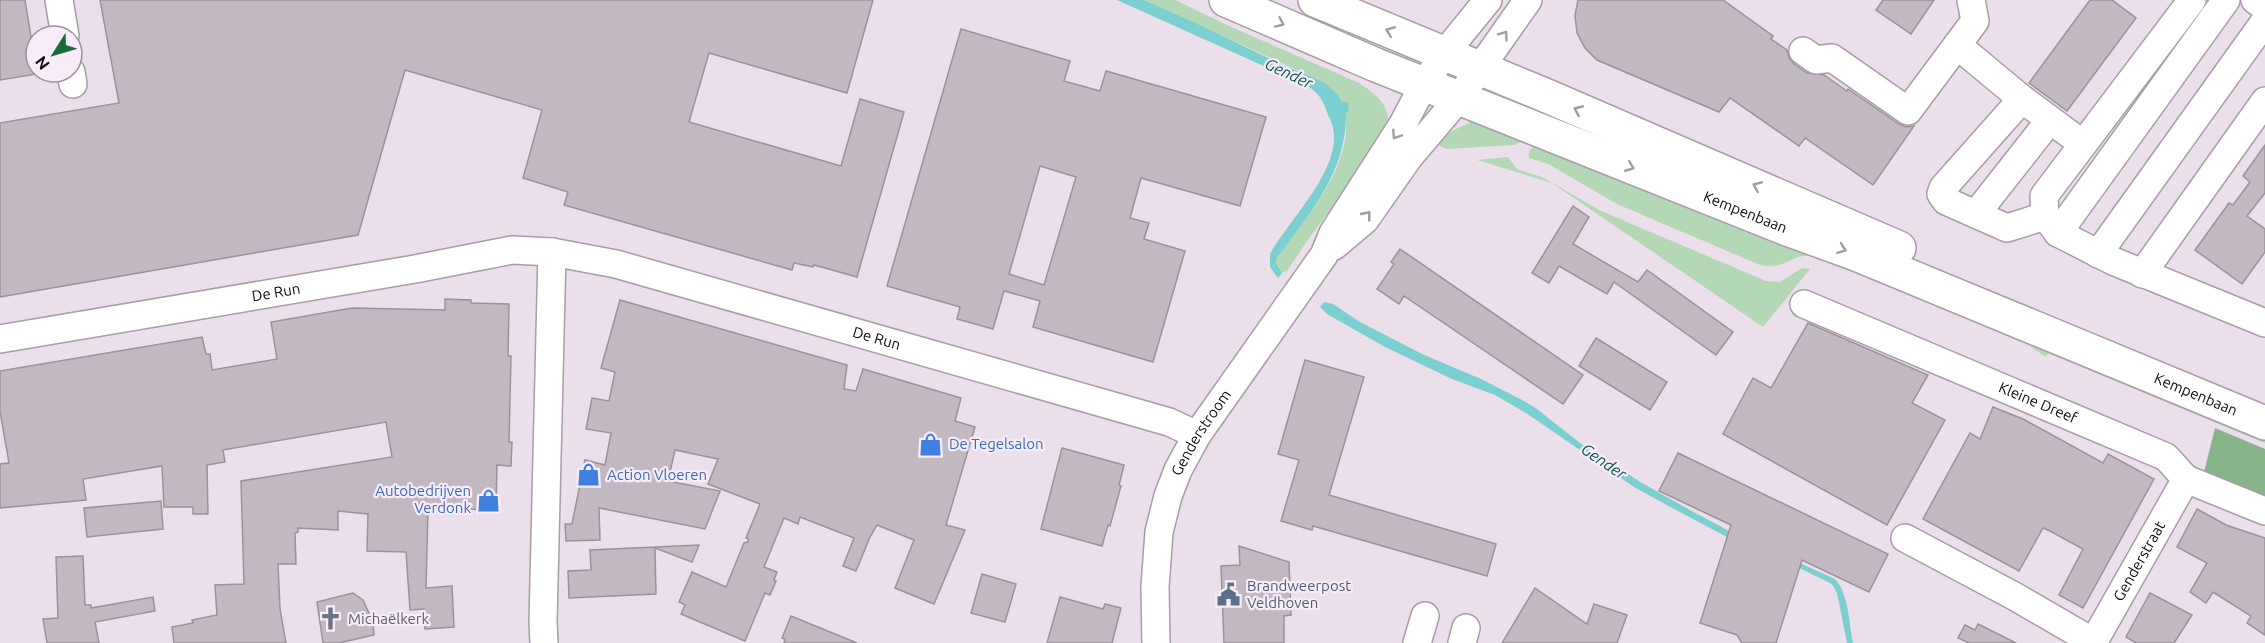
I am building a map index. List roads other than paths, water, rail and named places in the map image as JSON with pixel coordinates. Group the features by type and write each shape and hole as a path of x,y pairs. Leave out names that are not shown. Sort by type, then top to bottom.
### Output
{"main road":[{"name":"Kempenbaan","path":"1226,0 1424,84 1856,254 2265,423"},
{"name":"Kempenbaan","path":"1315,0 1811,209 2190,376 2265,405"}],"street":[{"path":"59,0 63,24"},
{"path":"1444,54 1488,0"},
{"path":"1479,70 1528,0"},
{"path":"1803,51 1816,60 1832,58 1908,111 1975,21 1971,0"},
{"path":"2051,225 2044,196 2192,0"},
{"path":"2051,225 2226,0"},
{"path":"2255,0 2265,8"},
{"path":"2098,254 2265,21"},
{"path":"1957,45 2022,99 2083,144"},
{"name":"Genderstroom","path":"1157,642 1155,587 1159,532 1168,496 1178,470 1197,435 1324,255 1333,233 1403,124 1424,84 1444,54"},
{"name":"Genderstroom","path":"1324,255 1365,220 1409,157 1459,98 1479,70"},
{"path":"2022,99 1943,189 1941,194 1946,201 2007,228 2051,225 2098,254 2265,323"},
{"path":"2142,274 2265,101"},
{"path":"1976,214 2050,120"},
{"name":"De Run","path":"0,339 415,269 512,250 552,252 616,264 1169,422 1197,435"},
{"path":"544,643 552,252"},
{"name":"Kleine Dreef","path":"1804,304 2166,457 2186,478 2265,511"},
{"name":"Genderstraat","path":"2094,643 2186,478"},
{"path":"1905,538 2014,596 2094,643"},
{"path":"1417,643 1425,616"}],"water":[{"name":"Gender","path":"1117,0 1144,0 1326,84 1341,101 1348,103 1349,113 1346,112 1345,134 1333,173 1313,208 1276,259 1282,273 1278,278 1270,267 1270,254 1315,189 1332,153 1334,136 1322,100 1306,85"},
{"name":"Gender","path":"1324,302 1333,304 1360,322 1422,354 1481,379 1524,401 1580,443 1642,483 1688,509 1731,532 1835,579 1846,601 1853,643 1847,643 1837,593 1832,584 1783,560 1727,537 1634,487 1526,413 1495,395 1452,379 1385,347 1327,314 1320,307"}],"place":[{"name":"De Tegelsalon","path":"931,444"},
{"name":"Action Vloeren","path":"589,475"},
{"name":"Autobedrijven Verdonk","path":"489,500"},
{"name":"Brandweerpost Veldhoven","path":"1229,595"},
{"name":"Michaëlkerk","path":"330,619"}]}
